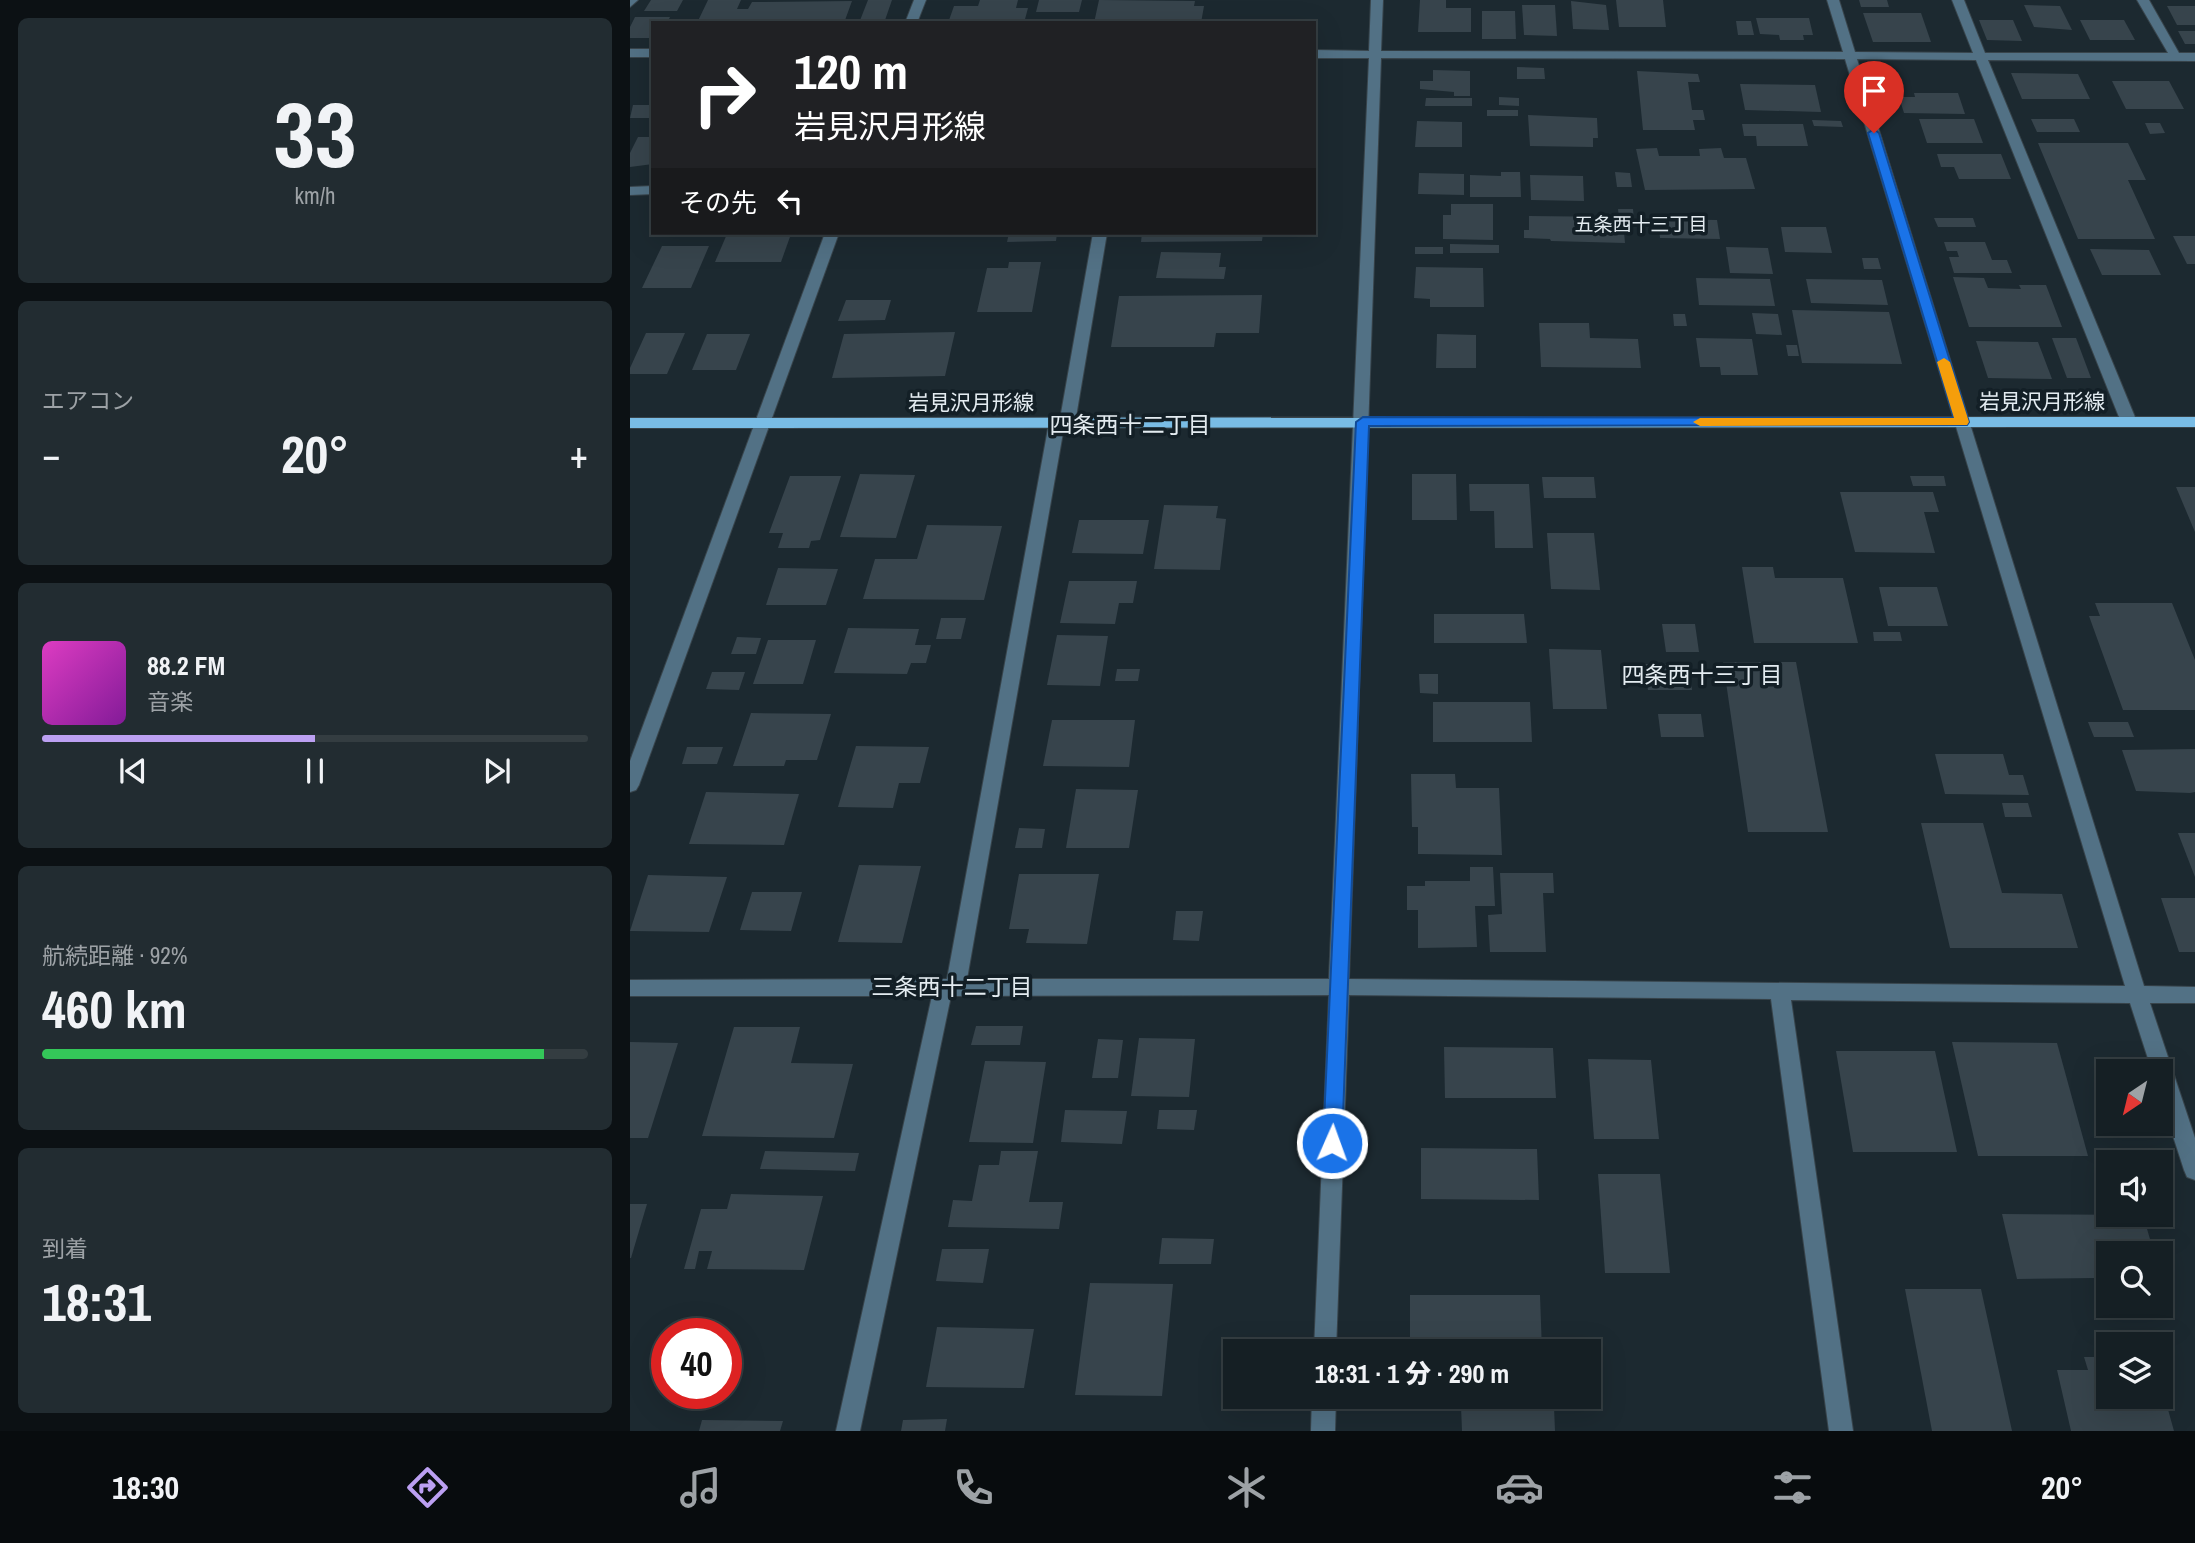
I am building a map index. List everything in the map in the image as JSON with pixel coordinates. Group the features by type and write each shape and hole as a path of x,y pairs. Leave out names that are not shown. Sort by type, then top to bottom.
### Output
{"main road":[{"name":"岩見沢月形線","path":"630,423 2195,422"}],"street":[{"path":"912,21 920,0"},
{"path":"1325,1339 1363,422 1377,0"},
{"path":"1833,0 2137,994 2195,1170"},
{"path":"1958,0 2129,422"},
{"path":"2143,0 2175,56"},
{"path":"630,53 651,53"},
{"path":"1316,54 2195,57"},
{"path":"630,191 651,190"},
{"path":"630,785 831,235"},
{"path":"848,1431 949,989 1100,235"},
{"path":"630,988 1338,987 2195,995"},
{"path":"1780,990 1841,1431"},
{"path":"1323,1431 1324,1409"}],"building":[{"path":"651,0 683,0 677,11 644,11"},
{"path":"708,0 741,0 737,9 748,9 752,2 852,1 845,21 698,21"},
{"path":"868,0 892,0 885,21 860,21"},
{"path":"980,0 1018,0 1016,8 1028,8 1025,21 949,21 954,6 978,6"},
{"path":"1039,0 1082,0 1079,12 1036,12"},
{"path":"1099,0 1195,1 1194,6 1204,6 1201,21 1094,21"},
{"path":"1420,0 1446,0 1446,8 1471,8 1471,32 1418,32"},
{"path":"1616,0 1663,0 1666,27 1619,27"},
{"path":"1859,0 1887,0 1889,7 1861,7"},
{"path":"1571,1 1606,5 1609,30 1573,29"},
{"path":"1522,5 1555,5 1557,36 1524,35"},
{"path":"2024,5 2060,6 2072,30 2034,27"},
{"path":"2167,6 2195,6 2195,25 2177,25"},
{"path":"1482,11 1515,11 1516,39 1482,39"},
{"path":"1863,13 1921,13 1931,42 1873,42"},
{"path":"635,17 670,17 668,21 651,21 651,38 630,38 630,27"},
{"path":"1756,18 1809,18 1813,35 1803,35 1804,40 1780,40 1779,35 1760,34"},
{"path":"1979,20 2013,20 2022,41 1987,40"},
{"path":"2080,20 2124,20 2135,40 2090,40"},
{"path":"1736,21 1751,21 1754,35 1738,35"},
{"path":"2178,31 2195,31 2195,44 2185,44"},
{"path":"1517,67 1544,68 1545,79 1517,79"},
{"path":"1433,70 1470,71 1470,96 1454,96 1454,92 1420,89 1420,81 1433,81"},
{"path":"1637,71 1698,74 1700,82 1688,82 1692,110 1703,110 1705,120 1693,120 1695,130 1643,130"},
{"path":"1884,72 1898,72 1901,83 1888,83"},
{"path":"2011,73 2078,74 2090,99 2022,99"},
{"path":"2112,81 2169,81 2184,109 2126,109"},
{"path":"1740,84 1815,85 1821,112 1745,110"},
{"path":"1914,93 1958,93 1965,114 1904,113 1899,97 1915,97"},
{"path":"1499,97 1519,98 1519,106 1499,105"},
{"path":"1426,98 1472,98 1472,106 1425,106"},
{"path":"633,105 651,105 651,118 630,118"},
{"path":"1487,110 1518,110 1518,116 1487,116"},
{"path":"1528,115 1597,118 1598,138 1593,138 1593,147 1530,146"},
{"path":"1919,119 1974,119 1983,143 1927,143"},
{"path":"2031,119 2074,119 2080,132 2037,132"},
{"path":"1812,120 1841,121 1843,127 1814,126"},
{"path":"1417,121 1462,122 1462,147 1415,147"},
{"path":"2145,123 2160,123 2165,133 2150,134"},
{"path":"1742,124 1803,124 1808,146 1757,146 1756,136 1744,136"},
{"path":"638,137 651,137 651,164 630,167 630,153"},
{"path":"2038,143 2128,143 2146,180 2128,180 2155,239 2078,239"},
{"path":"1657,148 1659,156 1700,156 1699,149 1721,148 1724,158 1746,158 1755,189 1645,190 1636,149"},
{"path":"1937,154 2001,154 2011,179 1959,179 1954,167 1941,167"},
{"path":"1501,172 1520,172 1521,197 1470,197 1470,175 1501,176"},
{"path":"1615,172 1630,173 1632,187 1617,187"},
{"path":"1419,173 1464,174 1464,195 1418,194"},
{"path":"1530,175 1583,176 1584,201 1531,200"},
{"path":"1451,204 1493,204 1493,240 1443,239 1443,215 1451,215"},
{"path":"1618,209 1633,209 1634,221 1623,221 1625,243 1524,238 1524,230 1529,230 1529,216 1619,217"},
{"path":"1934,218 1973,218 1976,227 1938,227"},
{"path":"1658,219 1717,220 1720,239 1660,238"},
{"path":"1781,227 1826,227 1832,253 1785,252"},
{"path":"727,235 791,235 781,262 715,262"},
{"path":"1009,235 1057,235 1056,241 1007,242"},
{"path":"1142,235 1263,235 1262,241 1141,242"},
{"path":"2173,236 2195,236 2195,264 2187,264"},
{"path":"1944,242 1985,242 1992,260 2007,260 2012,273 1954,273 1949,257 1959,257 1957,251 1947,251"},
{"path":"1450,244 1499,245 1499,253 1450,253"},
{"path":"662,246 709,246 691,288 642,288"},
{"path":"1415,247 1443,247 1443,254 1415,254"},
{"path":"1726,247 1768,248 1773,274 1730,273"},
{"path":"2090,249 2149,250 2161,275 2102,275"},
{"path":"1161,252 1221,253 1219,267 1226,267 1224,279 1156,278"},
{"path":"1862,258 1878,258 1881,269 1864,269"},
{"path":"1009,262 1041,262 1032,312 977,312 987,268 1008,268"},
{"path":"1416,267 1483,268 1484,307 1430,307 1430,299 1414,298"},
{"path":"1953,277 1984,278 1988,288 2021,289 2019,285 2046,285 2062,327 1969,327"},
{"path":"1696,278 1770,279 1775,306 1699,305"},
{"path":"1806,279 1882,280 1888,305 1811,303"},
{"path":"1262,295 1259,333 1216,333 1214,347 1111,347 1119,296"},
{"path":"846,300 891,300 885,320 838,321"},
{"path":"1792,310 1889,312 1902,364 1802,363"},
{"path":"1752,313 1778,314 1782,335 1756,334"},
{"path":"1673,314 1685,314 1687,326 1674,326"},
{"path":"1539,323 1589,323 1590,338 1638,339 1641,368 1541,367"},
{"path":"955,332 945,376 832,378 844,334"},
{"path":"646,333 685,333 667,374 630,374 630,368"},
{"path":"707,334 750,334 736,370 692,370"},
{"path":"1437,334 1476,335 1476,368 1436,368"},
{"path":"1696,338 1752,339 1758,375 1721,375 1720,367 1700,367"},
{"path":"2052,338 2076,338 2091,378 2067,378"},
{"path":"1976,341 2038,342 2052,379 1988,378"},
{"path":"1786,345 1797,345 1799,356 1788,356"},
{"path":"860,474 915,475 896,538 840,537"},
{"path":"1412,474 1456,474 1457,520 1412,520"},
{"path":"790,476 841,476 820,540 811,541 809,548 778,548 783,533 769,533"},
{"path":"1910,476 1944,476 1946,486 1913,486"},
{"path":"1542,477 1594,477 1596,498 1544,498"},
{"path":"1469,484 1529,484 1533,548 1495,548 1494,511 1470,511"},
{"path":"2176,487 2195,487 2195,532"},
{"path":"1840,492 1933,492 1939,512 1924,512 1935,553 1855,552"},
{"path":"1164,505 1218,506 1216,518 1226,519 1220,570 1154,569"},
{"path":"1079,520 1149,520 1143,554 1072,553"},
{"path":"927,525 1002,526 984,600 863,599 875,559 917,559"},
{"path":"1547,533 1594,533 1600,590 1551,589"},
{"path":"1742,567 1773,567 1775,578 1843,578 1858,643 1754,643"},
{"path":"778,568 838,569 826,605 766,605"},
{"path":"1069,581 1137,581 1133,603 1119,603 1115,624 1060,623"},
{"path":"1879,587 1937,587 1948,626 1888,626"},
{"path":"2095,603 2172,603 2195,660 2195,710 2123,710 2089,616 2100,616"},
{"path":"1434,614 1524,614 1527,643 1434,643"},
{"path":"941,618 966,618 961,639 936,639"},
{"path":"1662,624 1695,624 1699,652 1666,652"},
{"path":"848,628 919,629 915,645 931,645 926,663 911,663 907,674 834,673"},
{"path":"1873,632 1900,632 1902,641 1874,641"},
{"path":"1057,635 1108,636 1100,686 1047,685"},
{"path":"737,637 761,638 756,654 731,654"},
{"path":"768,640 816,640 803,684 753,684"},
{"path":"1549,649 1601,650 1607,709 1553,709"},
{"path":"1723,662 1796,662 1828,832 1748,832"},
{"path":"1645,664 1689,664 1692,690 1648,690"},
{"path":"1117,669 1140,669 1138,681 1115,681"},
{"path":"712,672 745,672 739,690 706,689"},
{"path":"1419,674 1438,674 1438,694 1420,693"},
{"path":"1433,702 1530,702 1532,742 1433,742"},
{"path":"751,713 831,714 817,760 786,760 784,766 733,766"},
{"path":"1658,714 1701,714 1704,737 1661,737"},
{"path":"1052,720 1135,720 1129,767 1043,766"},
{"path":"2088,722 2128,722 2134,737 2094,737"},
{"path":"856,746 929,747 920,783 899,783 893,808 838,807"},
{"path":"687,747 723,747 717,764 682,764"},
{"path":"2195,749 2195,792 2190,793 2136,791 2122,750"},
{"path":"1935,754 2003,754 2009,775 2023,775 2029,795 1945,794"},
{"path":"1411,774 1455,774 1456,788 1499,788 1502,855 1418,854 1418,827 1412,827"},
{"path":"1076,789 1138,790 1129,848 1066,848"},
{"path":"706,792 799,794 784,845 689,844"},
{"path":"2002,803 2028,803 2032,817 2005,817"},
{"path":"1921,823 1983,823 2002,893 2062,894 2078,948 1950,948"},
{"path":"1019,828 1045,829 1042,848 1015,848"},
{"path":"2178,833 2195,833 2195,877"},
{"path":"859,865 921,866 902,943 838,942"},
{"path":"1470,867 1493,867 1495,906 1475,906 1477,947 1418,948 1418,910 1407,910 1407,886 1425,886 1425,881 1470,881"},
{"path":"1500,873 1553,873 1554,893 1543,893 1546,952 1490,952 1488,915 1502,914"},
{"path":"1019,874 1099,874 1087,944 1026,943 1029,929 1009,929"},
{"path":"648,875 727,877 709,932 630,931"},
{"path":"752,892 802,892 791,931 740,930"},
{"path":"2161,898 2195,898 2195,952 2179,952"},
{"path":"1176,911 1203,911 1199,941 1173,940"},
{"path":"976,1026 1023,1026 1020,1045 971,1045"},
{"path":"734,1027 800,1027 791,1063 853,1064 834,1138 702,1136"},
{"path":"1139,1038 1195,1039 1189,1097 1131,1096"},
{"path":"1098,1039 1123,1040 1118,1078 1092,1078"},
{"path":"630,1042 678,1043 648,1138 630,1138"},
{"path":"1952,1042 2057,1043 2088,1156 1978,1156"},
{"path":"1444,1047 1553,1048 1556,1098 1445,1098"},
{"path":"1836,1051 1935,1051 1957,1152 1853,1152"},
{"path":"1588,1059 1651,1060 1659,1139 1594,1139"},
{"path":"985,1061 1046,1062 1033,1143 969,1142"},
{"path":"1065,1110 1127,1111 1122,1144 1061,1142"},
{"path":"1159,1110 1197,1110 1194,1130 1157,1129"},
{"path":"1421,1148 1537,1149 1539,1200 1421,1199"},
{"path":"765,1151 859,1153 855,1171 760,1169"},
{"path":"1001,1151 1038,1151 1029,1202 1063,1202 1059,1229 948,1227 953,1200 972,1201 979,1165 999,1165"},
{"path":"1598,1174 1660,1174 1670,1273 1605,1273"},
{"path":"731,1194 823,1196 804,1270 707,1269 712,1251 699,1251 695,1269 684,1269 701,1209 727,1209"},
{"path":"630,1204 647,1204 631,1258 630,1258"},
{"path":"2002,1214 2096,1215 2096,1227 2146,1227 2151,1241 2096,1241 2096,1286 2094,1278 2017,1279"},
{"path":"1162,1238 1214,1239 1211,1264 1159,1264"},
{"path":"942,1249 989,1249 983,1283 936,1281"},
{"path":"1090,1283 1173,1284 1162,1396 1075,1395"},
{"path":"1905,1289 1981,1289 2012,1431 1932,1431"},
{"path":"1410,1295 1540,1295 1542,1339 1410,1339"},
{"path":"2172,1318 2173,1320 2104,1319"},
{"path":"937,1327 1034,1329 1024,1388 926,1387"},
{"path":"2084,1357 2096,1357 2096,1409 2168,1409 2174,1431 2071,1431 2057,1370 2088,1370"},
{"path":"1461,1409 1554,1409 1555,1431 1462,1431"},
{"path":"947,1419 945,1431 901,1431 903,1420"},
{"path":"702,1420 783,1421 780,1431 699,1431"}],"slow traffic":[{"path":"1700,422 1962,422 1944,362"}],"district":[{"name":"五条西十三丁目","path":"1641,224"},
{"name":"四条西十二丁目","path":"1130,424"},
{"name":"四条西十三丁目","path":"1702,674"},
{"name":"三条西十二丁目","path":"952,986"}],"route":[{"path":"1332,1143 1363,422 1962,422 1874,133"}]}
